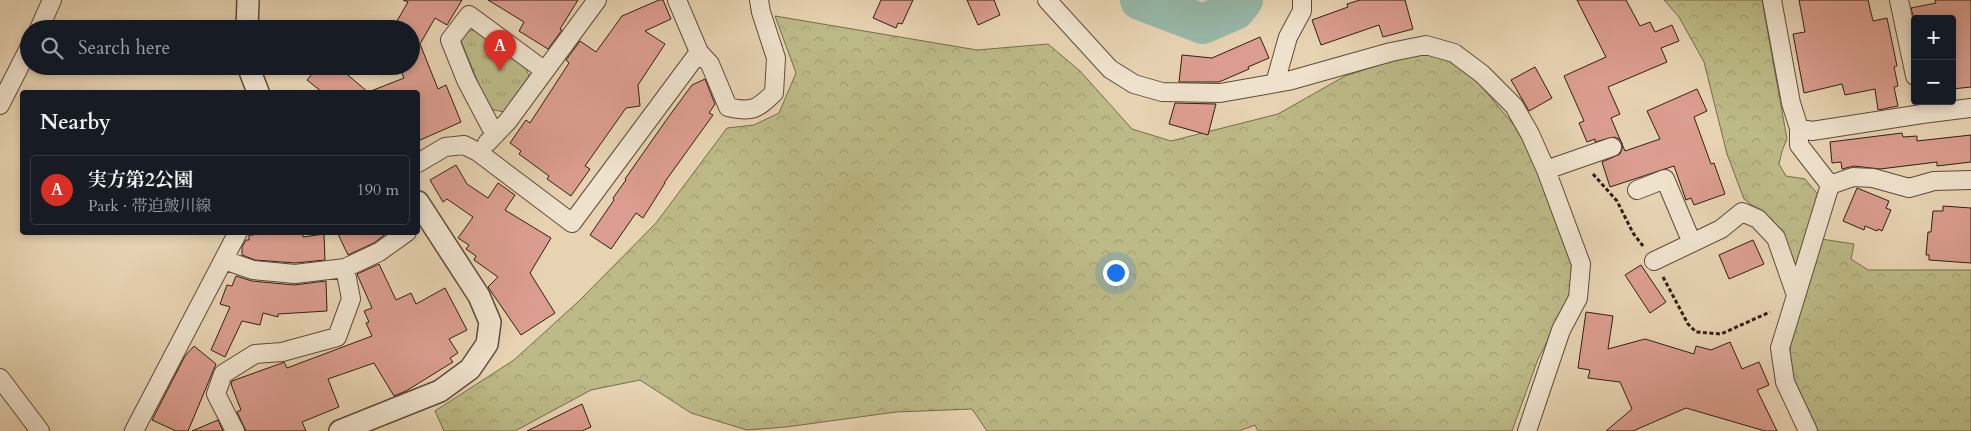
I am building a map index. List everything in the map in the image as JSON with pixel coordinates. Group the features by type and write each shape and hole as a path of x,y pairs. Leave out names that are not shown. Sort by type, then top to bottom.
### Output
{"street":[{"path":"42,20 52,0"},
{"path":"247,20 248,0"},
{"path":"478,152 508,121 597,0"},
{"path":"677,0 699,52 710,64 728,107 746,111 762,104 774,93 776,58 759,0"},
{"path":"1047,0 1110,69 1134,84 1162,92 1220,93 1275,83 1426,45 1454,53 1482,74 1514,106 1530,134 1546,170 1581,264 1578,298 1561,330 1527,431"},
{"path":"1275,83 1288,37 1302,11 1302,0"},
{"path":"1772,0 1791,103 1799,128 1799,146 1830,185"},
{"path":"1899,0 1912,60"},
{"path":"495,135 466,80 450,40 469,15 545,70"},
{"path":"420,163 446,147 464,145 478,152 572,223 699,52"},
{"path":"0,105 20,66"},
{"path":"251,75 257,90"},
{"path":"1799,128 1812,131 1921,107 1971,108"},
{"path":"1546,170 1612,147"},
{"path":"1830,185 1853,177 1873,178 1909,188 1934,181 1971,180"},
{"path":"1637,190 1665,179 1692,243"},
{"path":"1808,431 1784,382 1780,348 1830,185"},
{"path":"1654,261 1721,229 1742,212 1758,218 1776,238 1795,298"},
{"path":"340,431 440,392 470,369 487,344 490,322 479,296 421,215"},
{"path":"134,431 236,235"},
{"path":"224,260 253,270 295,274 345,268 379,252 403,235"},
{"path":"235,431 216,394 223,374 255,354 282,352 337,337 351,299 345,268"},
{"path":"0,378 40,431"}],"path":[{"path":"1581,159 1617,201 1633,233 1654,261 1688,324 1696,332 1721,334 1795,298"}],"green space":[{"path":"1664,0 1762,0 1787,139 1779,164 1786,176 1805,179 1822,199 1798,277 1764,214 1744,199 1727,154 1704,62 1679,17"},
{"path":"775,16 977,50 1048,44 1080,71 1132,129 1171,141 1278,114 1345,76 1425,50 1447,57 1477,81 1523,136 1575,266 1568,302 1538,359 1512,431 1258,431 1255,425 1239,431 987,431 972,409 896,412 786,427 747,430 691,413 640,380 591,390 515,431 444,431 435,411 514,360 579,301 656,223 727,128 754,125 779,113 796,73"},
{"path":"476,30 525,66 529,76 504,112 489,109 461,41 467,31"},
{"path":"1821,239 1854,244 1851,259 1868,270 1971,270 1971,431 1818,431 1791,382 1789,360 1798,306"}],"building":[{"path":"403,0 462,0 447,25 435,18 420,44 420,20 398,20 408,2"},
{"path":"488,0 578,0 560,29 562,30 548,49 519,31 524,22"},
{"path":"663,0 671,19 645,31 665,44 638,85 640,106 626,108 585,166 590,169 571,196 547,179 549,176 519,154 521,151 510,143 526,120 530,123 569,63 566,60 580,41 596,52 622,16"},
{"path":"881,0 913,0 902,24 898,23 896,28 873,18"},
{"path":"967,0 994,0 1000,15 978,25"},
{"path":"1360,0 1405,0 1413,29 1383,37 1379,25 1321,45 1312,20 1348,7 1347,4"},
{"path":"1577,0 1626,0 1640,26 1650,22 1655,32 1672,25 1679,41 1661,48 1667,62 1608,87 1620,114 1611,118 1621,142 1614,137 1587,142 1579,123 1584,121 1564,76 1606,57"},
{"path":"1799,0 1868,0 1873,21 1887,18 1897,66 1894,67 1898,86 1894,87 1898,106 1878,110 1875,89 1845,95 1842,84 1804,93 1793,34 1805,32"},
{"path":"1935,0 1971,0 1971,87 1956,89 1956,15 1913,15 1911,8 1936,3"},
{"path":"1260,37 1269,58 1219,82 1179,82 1182,55 1212,58"},
{"path":"420,44 438,89 446,85 461,122 420,140 420,90 374,90 404,78 403,75 420,75"},
{"path":"1535,67 1552,98 1529,111 1511,80"},
{"path":"311,75 348,75 366,90 320,90 307,80"},
{"path":"705,79 715,104 709,113 713,115 664,183 643,218 636,213 611,249 590,235 614,200 613,198 625,179 692,85"},
{"path":"1697,89 1707,111 1694,117 1711,164 1714,163 1725,194 1694,205 1691,198 1686,200 1674,166 1610,187 1602,162 1620,154 1622,144 1625,151 1660,139 1647,111"},
{"path":"1175,103 1216,104 1208,135 1169,124"},
{"path":"1902,133 1903,137 1917,136 1917,141 1971,135 1971,162 1937,166 1937,162 1880,169 1854,166 1842,169 1841,162 1832,163 1830,142"},
{"path":"456,165 467,184 488,198 498,183 515,195 505,210 551,238 530,273 555,313 521,335 488,287 498,277 474,260 476,256 466,249 469,245 458,238 473,217 447,199 443,202 430,180"},
{"path":"1857,188 1889,201 1886,208 1891,210 1882,231 1865,226 1864,230 1843,221"},
{"path":"1943,206 1971,208 1971,263 1929,260 1929,255 1926,255 1928,232 1931,232 1933,211 1943,211"},
{"path":"249,235 303,235 303,237 324,235 325,260 295,263 255,260 242,255 242,247 246,240 249,240"},
{"path":"338,235 384,235 374,243 348,255"},
{"path":"1753,240 1764,264 1729,279 1719,255"},
{"path":"379,264 396,300 411,293 416,304 445,288 467,330 449,339 458,353 450,358 453,362 406,391 394,396 374,363 328,379 339,407 302,422 306,431 246,431 237,412 241,410 231,384 232,381 284,362 287,368 372,336 366,323 369,322 364,311 372,308 357,274"},
{"path":"1641,265 1666,302 1650,313 1625,275"},
{"path":"236,276 252,281 294,285 326,281 327,311 278,314 278,317 263,313 260,325 242,321 225,357 211,350 230,307 220,304 227,285 232,286"},
{"path":"1586,312 1613,316 1608,349 1645,339 1694,354 1696,346 1711,350 1730,342 1742,369 1759,362 1769,385 1757,390 1777,431 1765,431 1686,408 1633,431 1606,431 1632,409 1620,382 1588,378 1590,370 1578,368"},
{"path":"194,346 216,364 188,431 176,431 152,420 185,356"},
{"path":"582,404 591,427 582,431 527,431"},
{"path":"218,420 223,431 192,431"}],"waterway":[{"path":"1140,0 1203,24 1235,10 1243,0"}],"place":[{"name":"実方第2公園","path":"500,71"}]}
